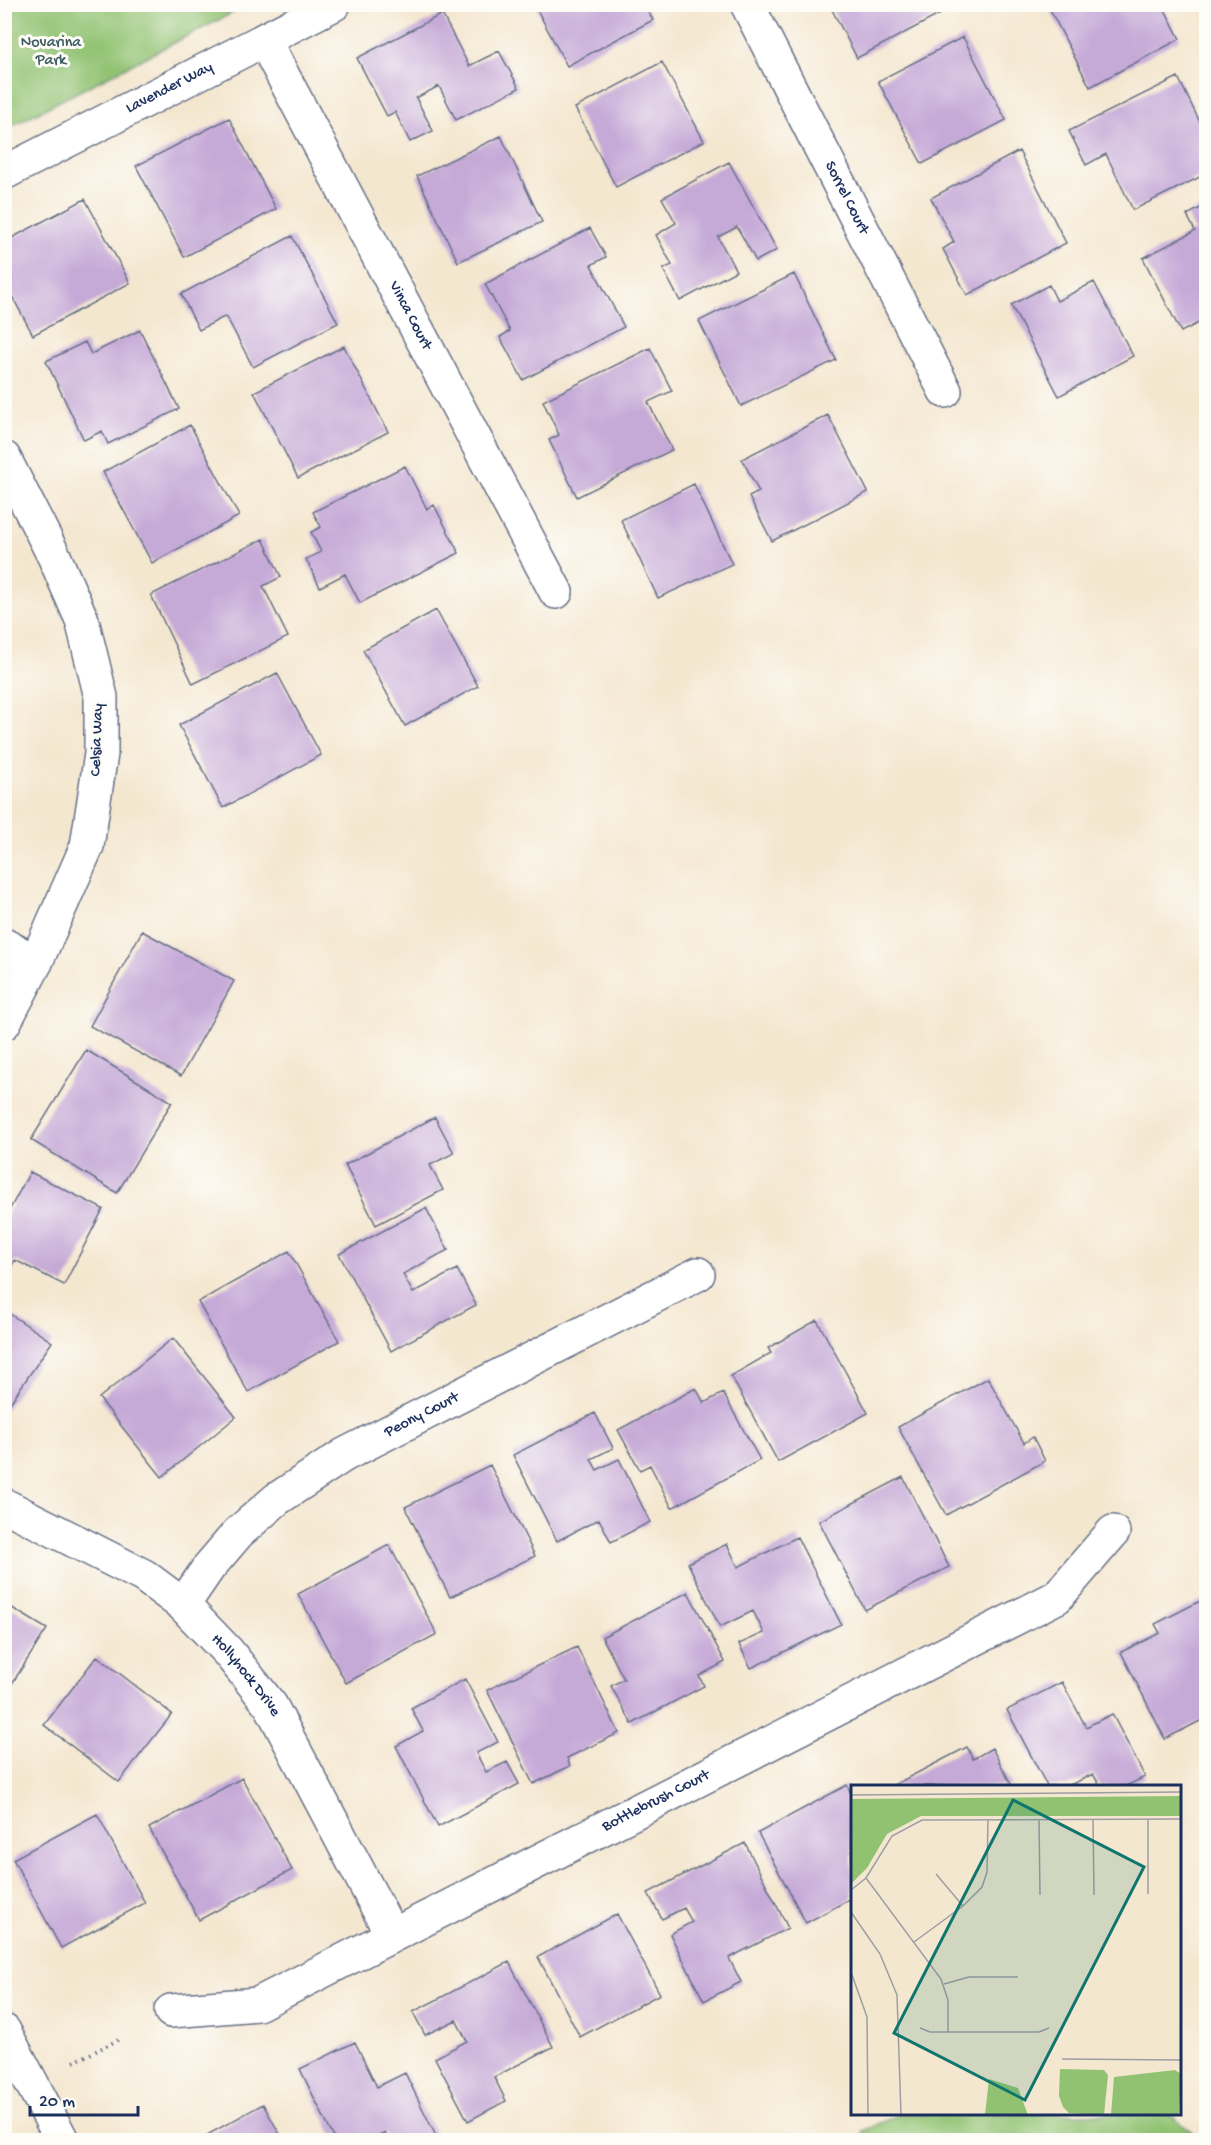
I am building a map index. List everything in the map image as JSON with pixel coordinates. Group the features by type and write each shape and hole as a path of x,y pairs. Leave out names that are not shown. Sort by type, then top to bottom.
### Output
{"street":[{"name":"Lavender Way","path":"4,173 334,4"},
{"name":"Sorrel Court","path":"747,4 945,391"},
{"name":"Vinca Court","path":"264,40 556,592"},
{"name":"Celsia Way","path":"4,458 54,556 82,620 101,698 101,754 87,846 36,962 4,1023"},
{"path":"4,945 36,962"},
{"name":"Peony Court","path":"183,1605 209,1567 238,1533 277,1499 344,1455 698,1274"},
{"name":"Hollyhock Drive","path":"4,1505 144,1576 183,1605 228,1652 272,1706 392,1935"},
{"name":"Bottlebrush Court","path":"171,2011 258,2004 1058,1597 1113,1532"},
{"path":"4,2031 62,2140"}],"path":[{"path":"74,2062 118,2040"}],"green space":[{"name":"Novarina Park","path":"5,4 248,4 248,5 5,129"},
{"path":"898,2115 1170,2115 1202,2140 867,2140 863,2131"}],"building":[{"path":"534,4 644,4 653,20 567,66"},
{"path":"829,4 950,4 952,8 857,58"},
{"path":"1047,4 1162,4 1180,39 1090,87"},
{"path":"442,14 469,66 499,51 519,88 456,120 439,86 416,98 433,131 410,142 395,112 387,116 357,58"},
{"path":"963,37 1006,120 922,164 878,81"},
{"path":"662,62 704,141 616,187 575,108"},
{"path":"1178,77 1206,135 1206,174 1133,210 1106,154 1086,165 1069,131"},
{"path":"229,118 276,209 184,257 136,166"},
{"path":"501,136 542,222 458,262 417,176"},
{"path":"1019,151 1066,243 967,295 943,249 954,242 931,198"},
{"path":"729,162 777,250 756,261 737,227 718,237 736,271 680,301 663,269 672,265 656,235 676,223 662,198"},
{"path":"85,199 130,283 33,335 5,283 12,280 4,265 4,242"},
{"path":"1206,205 1206,319 1181,332 1143,258 1195,231 1187,215"},
{"path":"590,228 606,257 591,265 624,327 523,380 500,337 510,331 485,284"},
{"path":"292,236 338,323 253,367 226,316 199,330 181,294"},
{"path":"794,274 836,360 741,406 699,321"},
{"path":"1094,282 1133,356 1059,396 1011,305 1049,285 1057,301"},
{"path":"140,330 179,409 108,444 102,431 84,440 46,361 85,342 91,354"},
{"path":"344,346 388,432 298,478 254,392"},
{"path":"650,348 672,391 648,402 672,450 577,497 549,440 559,435 543,401"},
{"path":"828,415 868,492 772,541 749,497 759,492 742,459"},
{"path":"190,425 239,516 152,563 103,472"},
{"path":"405,466 427,509 434,505 459,553 360,603 345,574 320,587 306,559 321,552 311,532 321,527 313,512"},
{"path":"694,484 732,564 658,598 621,520"},
{"path":"263,539 281,577 263,586 288,637 193,684 151,595"},
{"path":"436,610 478,686 405,726 363,650"},
{"path":"277,673 321,755 223,808 179,725"},
{"path":"142,931 234,981 181,1076 90,1026"},
{"path":"86,1050 172,1102 117,1193 31,1140"},
{"path":"435,1117 454,1153 430,1165 443,1190 376,1225 345,1165"},
{"path":"30,1172 103,1209 64,1285 15,1260 4,1280 4,1220"},
{"path":"426,1208 448,1250 403,1274 413,1293 457,1269 476,1305 391,1351 339,1254"},
{"path":"289,1251 339,1341 248,1392 198,1302"},
{"path":"4,1310 52,1342 4,1412"},
{"path":"817,1320 868,1413 778,1462 731,1376 771,1353 768,1348"},
{"path":"173,1338 236,1417 162,1477 99,1398"},
{"path":"988,1378 1024,1443 1033,1437 1045,1461 946,1515 898,1427"},
{"path":"696,1388 704,1403 723,1393 760,1460 672,1508 650,1465 640,1470 618,1430"},
{"path":"595,1413 613,1448 591,1459 597,1470 619,1459 650,1522 611,1542 599,1519 557,1541 513,1455"},
{"path":"490,1465 535,1556 450,1597 405,1507"},
{"path":"903,1477 949,1567 865,1610 819,1521"},
{"path":"797,1537 841,1624 751,1668 739,1644 764,1633 753,1611 720,1627 688,1563 727,1544 738,1567"},
{"path":"389,1545 437,1634 346,1683 298,1594"},
{"path":"688,1592 725,1662 699,1676 704,1686 632,1724 611,1686 624,1679 602,1637"},
{"path":"1206,1598 1206,1718 1165,1739 1121,1652 1160,1633 1155,1624"},
{"path":"4,1603 47,1629 4,1696"},
{"path":"577,1647 619,1733 567,1758 570,1766 533,1784 487,1690"},
{"path":"97,1656 172,1714 119,1782 44,1725"},
{"path":"465,1679 498,1742 476,1753 486,1772 507,1762 519,1784 438,1827 396,1746 423,1731 411,1708"},
{"path":"1062,1682 1086,1727 1112,1714 1145,1777 1128,1785 1099,1785 1093,1774 1070,1785 1046,1785 1007,1710"},
{"path":"967,1747 973,1759 992,1748 1011,1785 894,1785"},
{"path":"242,1778 292,1870 199,1920 149,1828"},
{"path":"847,1785 851,1794 851,1899 806,1923 758,1833"},
{"path":"97,1814 145,1903 61,1948 13,1859"},
{"path":"745,1843 788,1928 729,1958 741,1982 704,2001 670,1934 692,1922 684,1908 662,1919 648,1893"},
{"path":"617,1914 660,1994 580,2037 538,1957"},
{"path":"509,1962 553,2047 494,2077 506,2101 468,2121 435,2058 467,2041 456,2020 425,2035 413,2012"},
{"path":"355,2042 377,2087 405,2073 437,2138 389,2140 385,2133 370,2140 335,2140 300,2069"},
{"path":"263,2104 283,2140 198,2140"}]}
